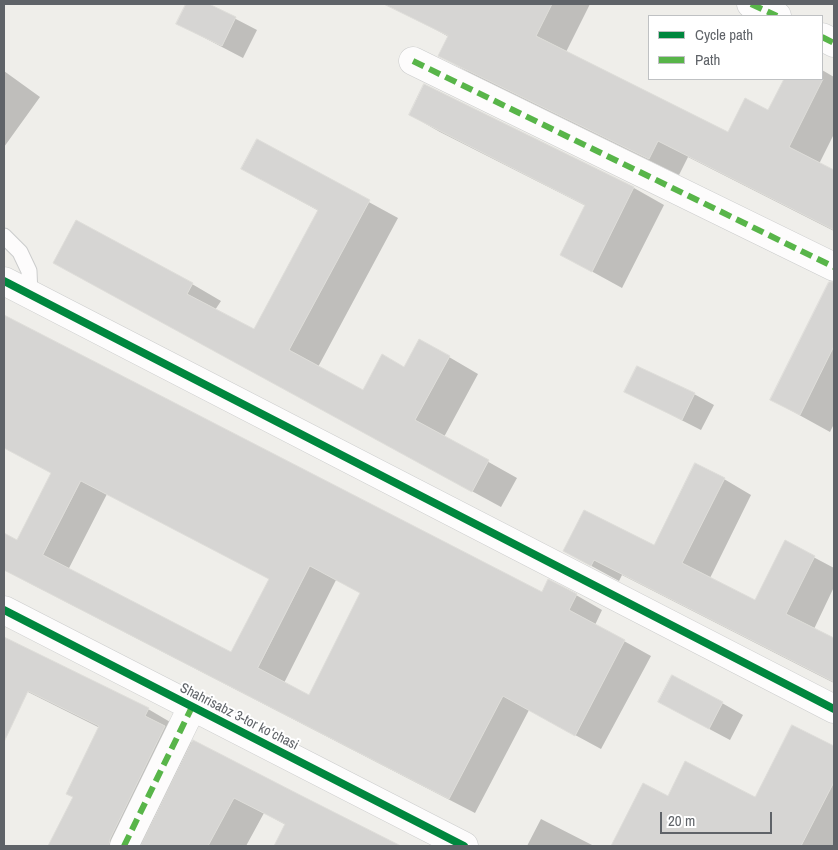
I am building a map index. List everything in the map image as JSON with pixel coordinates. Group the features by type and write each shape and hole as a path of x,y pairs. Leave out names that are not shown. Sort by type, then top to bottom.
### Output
{"street":[{"path":"751,4 775,15"},
{"path":"413,61 834,267"},
{"path":"4,282 834,709"},
{"name":"Shahrisabz 3-tor koʻchasi","path":"4,610 464,846"},
{"path":"124,846 192,707"}],"lane":[{"path":"4,236 20,252 29,271 30,295"}],"building":[{"path":"186,4 209,4 236,17 222,46 176,24"},
{"path":"384,4 552,4 536,36 728,132 745,98 768,110 783,80 822,80 789,147 834,170 834,230 658,141 649,159 438,56 448,36"},
{"path":"424,84 634,187 592,272 560,255 585,205 409,115"},
{"path":"257,139 370,200 289,350 363,390 382,354 404,367 419,339 450,356 415,420 489,460 472,492 53,263 76,220 193,283 187,294 254,329 318,210 241,169"},
{"path":"829,282 834,282 834,346 800,415 770,400"},
{"path":"4,315 542,592 548,579 577,594 569,610 625,640 575,736 503,696 449,799 4,570 4,533 17,540 51,473 4,448","holes":["81,481 269,579 231,652 43,555","310,566 360,593 309,695 258,668"]},
{"path":"637,366 695,393 682,420 624,392"},
{"path":"695,463 725,478 682,563 755,600 785,540 815,556 786,614 834,638 834,682 594,560 591,566 563,551 584,510 654,545"},
{"path":"4,637 149,708 145,716 165,726 110,839 109,846 48,846 73,797 66,794 99,726 28,691 4,742"},
{"path":"672,675 723,702 709,729 658,702"},
{"path":"792,725 834,746 834,782 801,846 611,846 643,783 668,796 685,761 755,797"},
{"path":"193,740 401,846 274,846 285,824 234,798 208,846 141,846"}],"marked path":[{"path":"751,4 775,15"},
{"path":"823,38 834,43"},
{"path":"413,61 834,267"},
{"path":"124,846 192,707"}],"cycle path":[{"path":"4,281 834,709"},
{"path":"4,610 464,846"}]}
